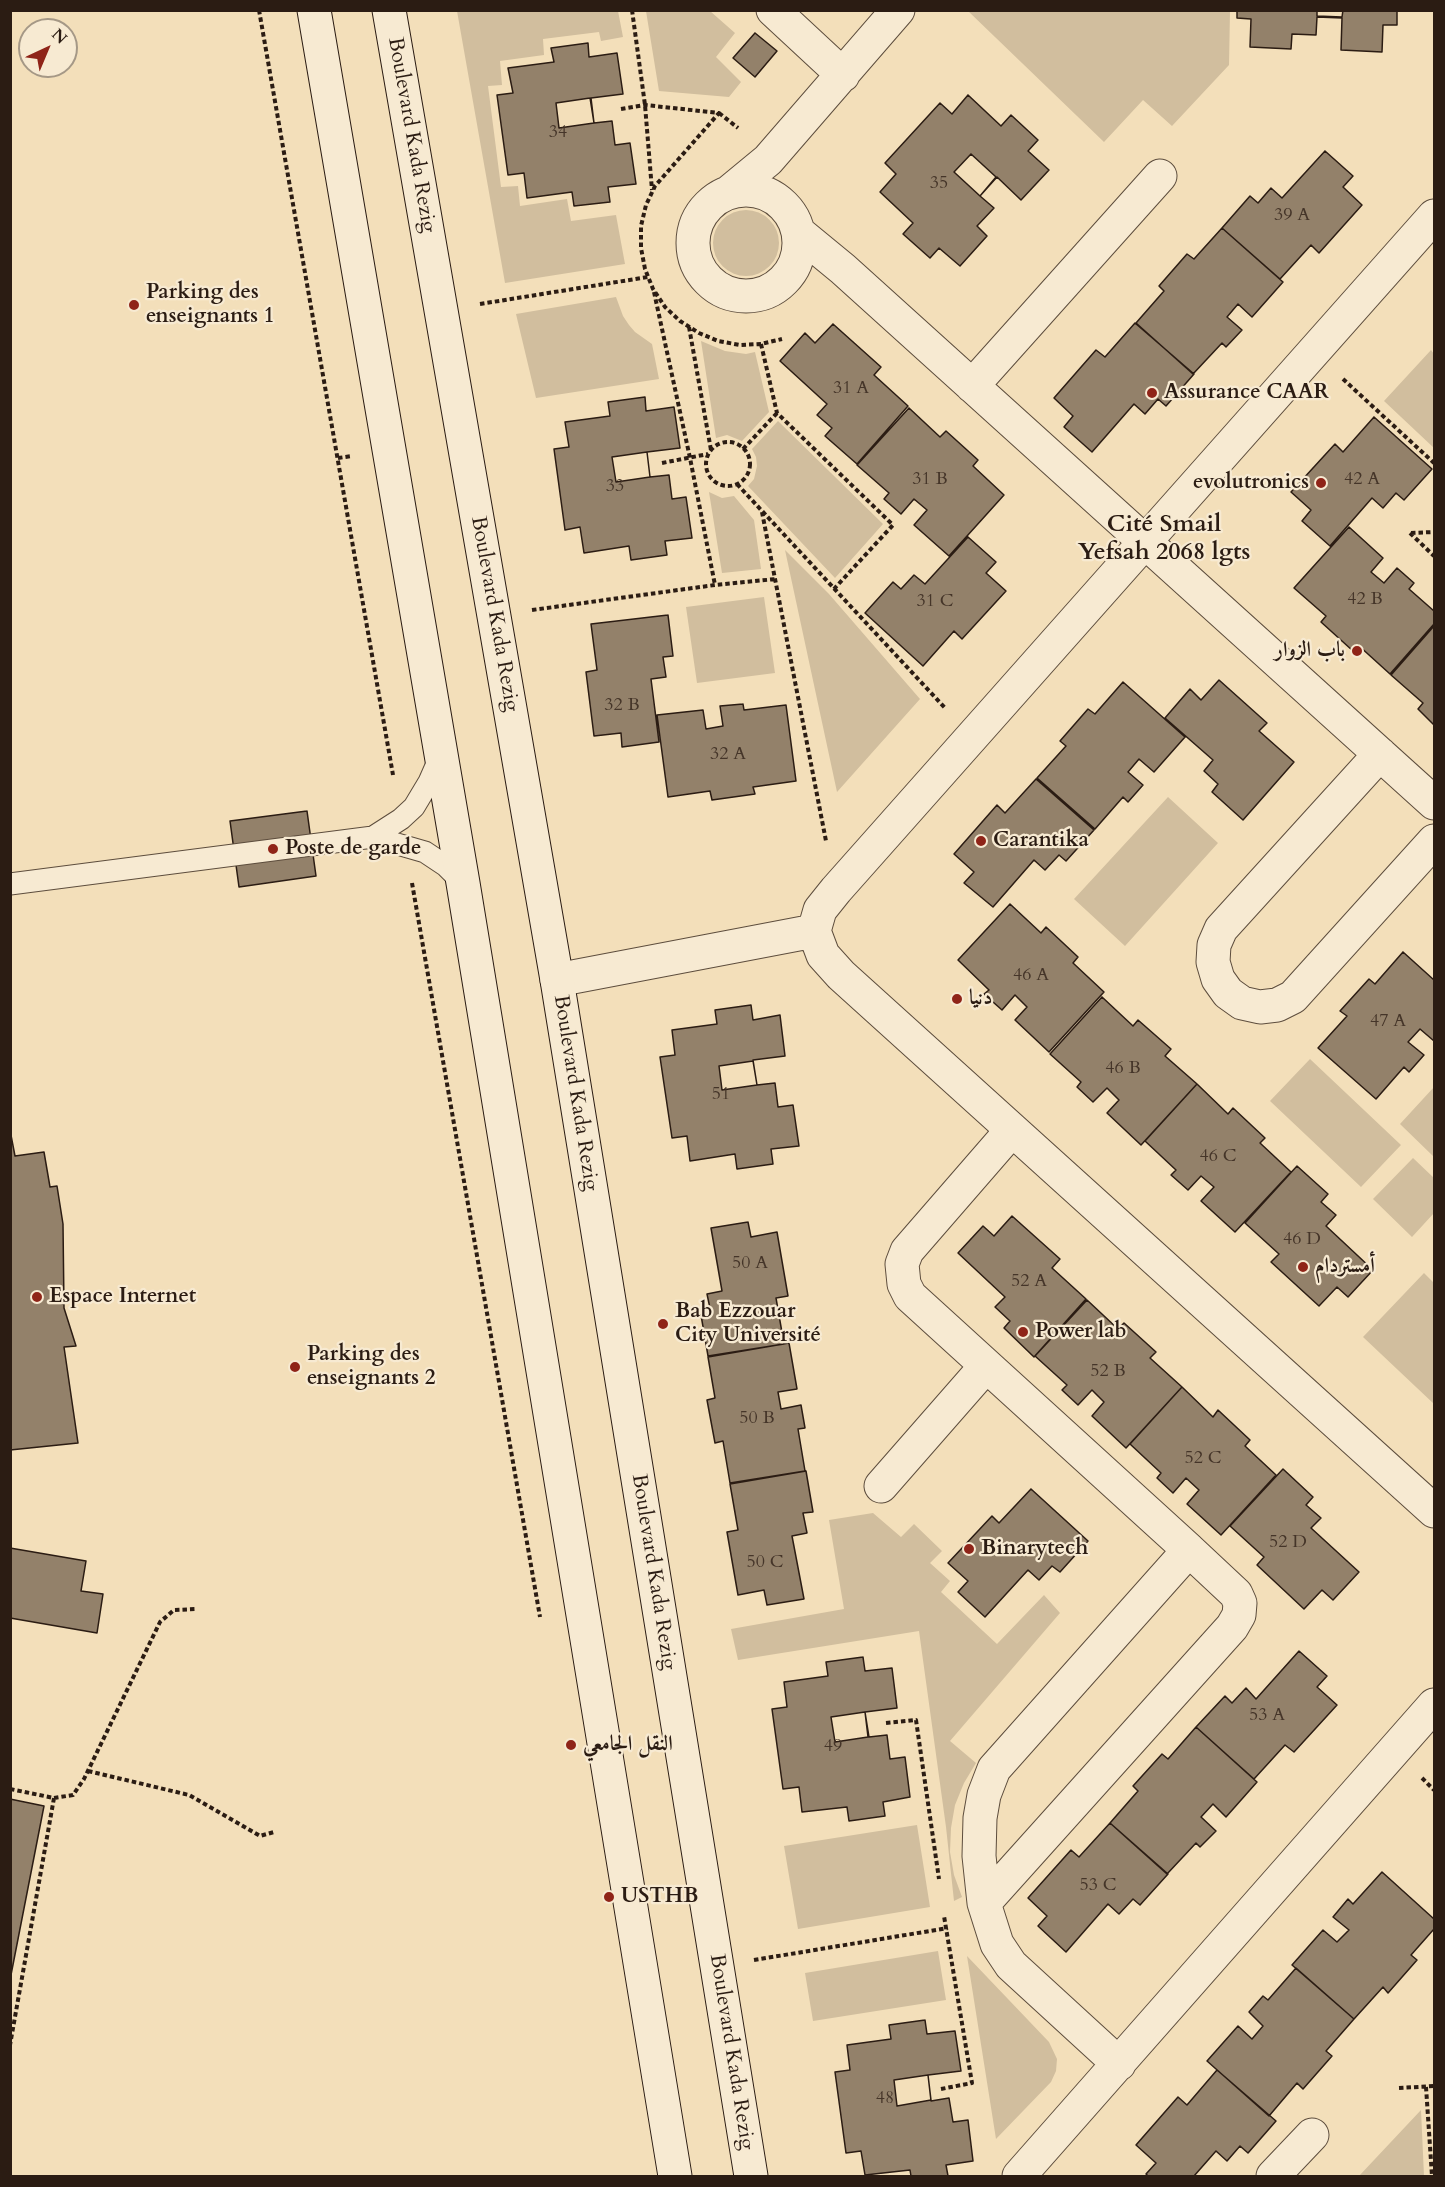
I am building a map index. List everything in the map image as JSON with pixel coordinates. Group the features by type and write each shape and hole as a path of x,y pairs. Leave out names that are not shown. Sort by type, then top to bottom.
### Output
{"street":[{"path":"314,10 463,883 675,2176"},
{"name":"Boulevard Kada Rezig","path":"389,10 557,980 751,2176"},
{"path":"773,10 843,75"},
{"path":"778,146 774,156 772,178 778,200 794,220 799,245 792,270 774,288 750,296 737,296 725,292 705,276 694,254 694,228 707,206 728,193 755,171 843,75 898,10"},
{"path":"972,386 1160,176"},
{"path":"728,193 754,190 778,200"},
{"path":"1434,216 836,890 819,910 813,931 823,955 841,975 1434,1511"},
{"path":"798,232 843,269 1434,803"},
{"path":"792,270 816,265 843,269"},
{"path":"1380,754 1221,929 1213,954 1218,979 1228,993 1242,1003 1260,1007 1277,1005 1293,997 1434,841"},
{"path":"557,980 813,931"},
{"path":"986,1912 1232,1627 1239,1615 1240,1603 1236,1594 1189,1550 910,1296 904,1284 902,1264 907,1251 1012,1130"},
{"path":"881,1486 987,1366"},
{"path":"1119,2064 1011,1965 997,1944 986,1912 979,1856 980,1818 984,1794 994,1769 1189,1550"},
{"path":"1019,2176 1434,1705"},
{"path":"1273,2176 1312,2134"}],"lane":[{"path":"373,837 401,819 414,807 429,782 441,754"},
{"path":"10,884 373,837 405,844 425,852 446,866 463,883"}],"path":[{"path":"259,10 401,819"},
{"path":"632,10 645,105 652,194"},
{"path":"621,109 645,105 719,113 738,128"},
{"path":"715,585 653,289 641,248 641,226 646,205 656,186 719,113"},
{"path":"441,310 648,277"},
{"path":"653,289 665,307 689,327 718,341 740,345 761,344 782,339"},
{"path":"662,464 710,452 718,445 727,442 736,444 748,456 748,472 737,484 722,486 710,477 706,462 710,452 689,327"},
{"path":"761,344 777,413 893,525 834,589"},
{"path":"1343,379 1434,463"},
{"path":"743,449 777,413"},
{"path":"737,484 948,712"},
{"path":"762,512 836,890"},
{"path":"1434,532 1410,533 1434,556"},
{"path":"494,616 715,585 776,579"},
{"path":"405,844 541,1622"},
{"path":"10,1789 54,1798 73,1795 88,1771 160,1622 174,1610 197,1609"},
{"path":"886,1723 916,1720 939,1882"},
{"path":"88,1771 189,1795 260,1836 274,1832"},
{"path":"10,2045 54,1798"},
{"path":"941,2089 972,2082 943,1905"},
{"path":"718,1966 946,1929 986,1912"},
{"path":"1399,2088 1434,2086"},
{"path":"1426,2087 1432,2176"},
{"path":"1429,2126 1434,2126"}],"shaded area":[{"path":"457,11 618,11 623,37 601,41 599,32 543,39 544,55 500,61 502,85 488,86 501,187 518,186 520,206 567,199 571,221 616,215 625,264 505,283"},
{"path":"646,11 710,11 735,33 716,57 741,82 729,97 659,91"},
{"path":"968,11 1230,11 1229,65 1172,126 1143,100 1104,142"},
{"path":"746,210 759,212 769,220 777,230 779,243 777,256 769,266 759,274 746,276 733,274 723,266 715,256 713,243 715,230 723,220 733,212"},
{"path":"616,297 629,325 652,344 659,379 536,398 516,314"},
{"path":"701,341 725,351 746,354 755,352 769,412 742,441 727,435 716,438"},
{"path":"1431,350 1434,354 1434,448 1384,401"},
{"path":"778,421 883,524 835,578 748,486 754,479 757,466 752,449"},
{"path":"709,492 722,498 734,496 754,520 761,569 722,573"},
{"path":"785,550 829,594 920,699 837,792"},
{"path":"764,597 775,673 697,683 686,607"},
{"path":"1168,797 1218,843 1125,946 1074,899"},
{"path":"1310,1059 1401,1145 1361,1187 1270,1101"},
{"path":"1434,1087 1434,1157 1400,1124"},
{"path":"1413,1158 1434,1178 1434,1213 1412,1237 1373,1199"},
{"path":"1424,1273 1434,1283 1434,1404 1363,1337"},
{"path":"873,1513 901,1537 914,1524 942,1551 930,1563 950,1581 941,1592 997,1644 1044,1595 1060,1613 950,1741 976,1763 955,1805 951,1828 950,1852 954,1875 962,1897 954,1901 919,1631 738,1660 731,1629 844,1609 829,1520"},
{"path":"917,1825 930,1907 798,1929 784,1846"},
{"path":"938,1951 946,2000 813,2021 805,1973"},
{"path":"967,1956 1049,2042 1057,2059 1056,2071 1051,2082 996,2139"},
{"path":"1421,2110 1424,2176 1359,2176"}],"building":[{"path":"1237,10 1397,10 1397,25 1383,25 1382,52 1341,50 1342,18 1317,17 1316,35 1292,34 1291,49 1250,47 1251,19 1237,18"},
{"path":"1317,10 1343,10 1342,17 1317,16"},
{"path":"755,33 777,51 755,77 733,58"},
{"path":"588,43 589,57 617,53 623,94 591,98 594,123 612,121 615,145 630,143 636,184 608,187 610,202 574,206 572,192 527,198 524,173 508,175 497,95 513,93 508,68 554,62 551,48"},
{"path":"968,95 1001,126 1011,115 1038,140 1028,151 1049,170 1021,200 997,177 980,196 994,208 977,226 987,236 960,266 939,248 930,258 903,234 913,223 880,192 896,174 885,163 940,103 952,114"},
{"path":"590,98 594,123 559,128 556,103"},
{"path":"1325,151 1353,176 1343,187 1362,205 1319,253 1311,245 1280,279 1222,228 1250,196 1258,203 1271,188 1282,198"},
{"path":"971,154 996,177 980,196 954,172"},
{"path":"1222,228 1283,282 1252,317 1238,304 1227,317 1242,330 1226,347 1222,343 1193,374 1136,323 1164,291 1159,286 1187,254 1194,259"},
{"path":"1135,323 1194,374 1166,406 1158,399 1145,414 1134,404 1092,452 1064,427 1073,416 1054,398 1096,350 1105,357"},
{"path":"833,324 881,367 874,375 908,406 857,464 825,436 832,428 817,415 827,404 780,361 805,333 815,343"},
{"path":"645,397 646,411 674,407 680,448 647,452 650,477 669,475 672,499 686,497 692,538 665,541 667,555 631,560 629,546 584,553 580,527 565,530 554,449 569,447 565,422 610,416 608,402"},
{"path":"909,408 940,437 946,431 978,460 973,466 1004,495 949,556 914,525 927,510 914,499 901,514 884,499 889,493 857,465"},
{"path":"1374,417 1432,469 1404,500 1396,493 1383,508 1372,498 1330,546 1302,521 1311,510 1291,492 1335,444 1343,452"},
{"path":"647,452 650,477 616,482 612,457"},
{"path":"1349,527 1383,558 1371,572 1384,583 1397,568 1414,583 1409,589 1434,611 1434,624 1390,674 1358,645 1353,651 1321,622 1326,616 1294,588"},
{"path":"968,537 996,562 986,573 1006,591 962,639 954,631 923,666 865,613 893,582 901,589 914,575 925,584"},
{"path":"668,615 673,656 663,657 666,677 651,679 659,742 622,747 621,733 594,736 586,672 597,670 591,624"},
{"path":"1434,626 1434,725 1418,709 1423,703 1391,675"},
{"path":"1219,680 1267,723 1259,731 1294,762 1243,820 1212,792 1218,784 1204,771 1213,760 1165,718 1190,689 1201,700"},
{"path":"1123,682 1185,737 1154,772 1139,759 1128,772 1143,785 1128,802 1123,797 1095,829 1037,778 1066,746 1060,741 1088,709 1095,714"},
{"path":"743,704 744,710 786,705 796,781 753,787 755,794 712,800 710,791 668,797 657,715 703,710 706,729 723,726 720,706"},
{"path":"1036,779 1094,830 1066,861 1059,855 1045,870 1034,860 993,907 964,883 974,872 954,854 997,805 1005,813"},
{"name":"Poste de garde","path":"307,811 316,876 239,887 230,821"},
{"path":"1010,904 1041,933 1046,927 1078,957 1073,963 1104,992 1049,1052 1015,1020 1027,1007 1015,995 1002,1010 984,994 989,990 958,960"},
{"path":"1403,952 1434,980 1434,1041 1420,1029 1408,1042 1424,1055 1409,1072 1404,1067 1376,1099 1318,1048 1347,1016 1340,1011 1369,979 1375,984"},
{"path":"1102,997 1133,1026 1138,1020 1171,1049 1165,1056 1197,1084 1141,1145 1107,1113 1119,1100 1107,1088 1093,1102 1077,1087 1081,1082 1050,1054"},
{"path":"751,1005 753,1020 780,1015 785,1056 753,1060 757,1085 775,1083 778,1107 793,1105 799,1146 771,1149 773,1164 737,1169 735,1154 690,1161 687,1136 672,1138 660,1057 675,1055 672,1030 717,1024 715,1010"},
{"path":"753,1061 757,1085 722,1090 719,1066"},
{"path":"1197,1084 1228,1114 1233,1108 1265,1138 1260,1143 1291,1172 1235,1232 1201,1201 1214,1187 1201,1176 1188,1190 1171,1175 1176,1170 1145,1141"},
{"name":"Espace Internet","path":"10,1130 15,1156 44,1152 50,1187 57,1186 63,1224 64,1308 76,1346 64,1347 78,1443 10,1450"},
{"path":"1297,1166 1328,1194 1321,1202 1336,1215 1326,1226 1373,1270 1348,1297 1337,1287 1319,1306 1271,1262 1279,1254 1245,1223"},
{"path":"1012,1216 1060,1259 1052,1268 1086,1299 1034,1357 1004,1328 1010,1321 995,1307 1005,1297 958,1253 983,1226 994,1236"},
{"path":"748,1222 751,1237 777,1232 788,1296 776,1298 784,1344 708,1356 701,1315 711,1313 707,1294 722,1291 711,1228"},
{"path":"1087,1300 1118,1329 1124,1323 1156,1352 1150,1358 1182,1387 1126,1448 1092,1416 1104,1402 1092,1390 1078,1405 1062,1390 1067,1385 1035,1356"},
{"path":"789,1343 797,1389 778,1392 781,1409 801,1405 805,1428 798,1429 805,1471 730,1483 723,1441 715,1443 707,1400 715,1398 708,1357"},
{"path":"1182,1387 1213,1417 1218,1410 1250,1440 1245,1446 1276,1475 1221,1535 1187,1504 1199,1490 1186,1478 1173,1493 1157,1478 1161,1473 1130,1444"},
{"path":"1283,1469 1313,1497 1306,1505 1321,1518 1311,1528 1359,1572 1333,1600 1322,1590 1304,1609 1257,1565 1264,1557 1230,1526"},
{"path":"806,1471 813,1512 803,1513 807,1533 792,1536 804,1599 767,1605 764,1590 738,1595 727,1532 738,1530 730,1484"},
{"path":"1031,1489 1088,1541 1060,1572 1052,1566 1039,1580 1028,1570 985,1617 958,1592 968,1581 948,1563 992,1516 999,1523"},
{"path":"10,1548 86,1561 81,1591 103,1594 97,1633 10,1618"},
{"path":"1299,1651 1327,1676 1317,1687 1337,1705 1294,1752 1285,1745 1254,1779 1196,1727 1225,1696 1232,1703 1246,1688 1256,1699"},
{"path":"863,1657 865,1671 892,1668 897,1708 865,1712 869,1737 887,1735 890,1759 905,1757 910,1797 883,1802 885,1816 849,1821 847,1807 802,1812 799,1787 783,1789 772,1709 787,1707 784,1682 828,1676 826,1662"},
{"path":"865,1712 868,1737 835,1742 831,1717"},
{"path":"1196,1727 1257,1782 1226,1817 1213,1804 1201,1817 1216,1831 1200,1847 1196,1843 1167,1874 1110,1823 1138,1791 1133,1786 1162,1754 1168,1759"},
{"path":"10,1799 44,1806 10,1980"},
{"path":"1110,1823 1168,1874 1140,1905 1133,1899 1119,1914 1108,1904 1066,1952 1038,1926 1047,1916 1028,1898 1071,1850 1079,1857"},
{"path":"1382,1872 1434,1919 1434,1929 1411,1955 1417,1960 1388,1993 1383,1987 1354,2019 1292,1965 1323,1930 1337,1942 1349,1930 1333,1917 1348,1899 1353,1904"},
{"path":"1296,1968 1354,2019 1326,2051 1332,2056 1303,2089 1297,2083 1269,2116 1207,2061 1238,2026 1252,2039 1263,2026 1249,2012 1263,1996 1268,2000"},
{"path":"925,2020 927,2034 955,2031 961,2071 928,2075 931,2101 949,2098 953,2122 968,2120 973,2161 946,2165 948,2176 911,2176 910,2170 865,2175 861,2151 846,2153 835,2072 850,2070 847,2045 891,2039 889,2025"},
{"path":"1217,2070 1276,2121 1248,2153 1240,2146 1227,2161 1216,2151 1194,2176 1148,2176 1146,2174 1156,2163 1136,2145 1178,2097 1187,2105"},
{"path":"928,2075 931,2100 897,2106 894,2080"}],"place":[{"name":"Parking des enseignants 1","path":"134,305"},
{"name":"Assurance CAAR","path":"1152,393"},
{"name":"evolutronics","path":"1321,483"},
{"name":"باب الزوار","path":"1357,651"},
{"name":"Carantika","path":"981,841"},
{"name":"Poste de garde","path":"273,849"},
{"name":"دنيا","path":"957,999"},
{"name":"أمستردام","path":"1303,1267"},
{"name":"Espace Internet","path":"37,1297"},
{"name":"Bab Ezzouar City Université","path":"663,1324"},
{"name":"Power lab","path":"1023,1332"},
{"name":"Parking des enseignants 2","path":"295,1367"},
{"name":"Binarytech","path":"969,1549"},
{"name":"النقل الجامعي","path":"571,1745"},
{"name":"USTHB","path":"609,1897"}],"district":[{"name":"Cité Smail Yefsah 2068 lgts","path":"1164,539"}]}
